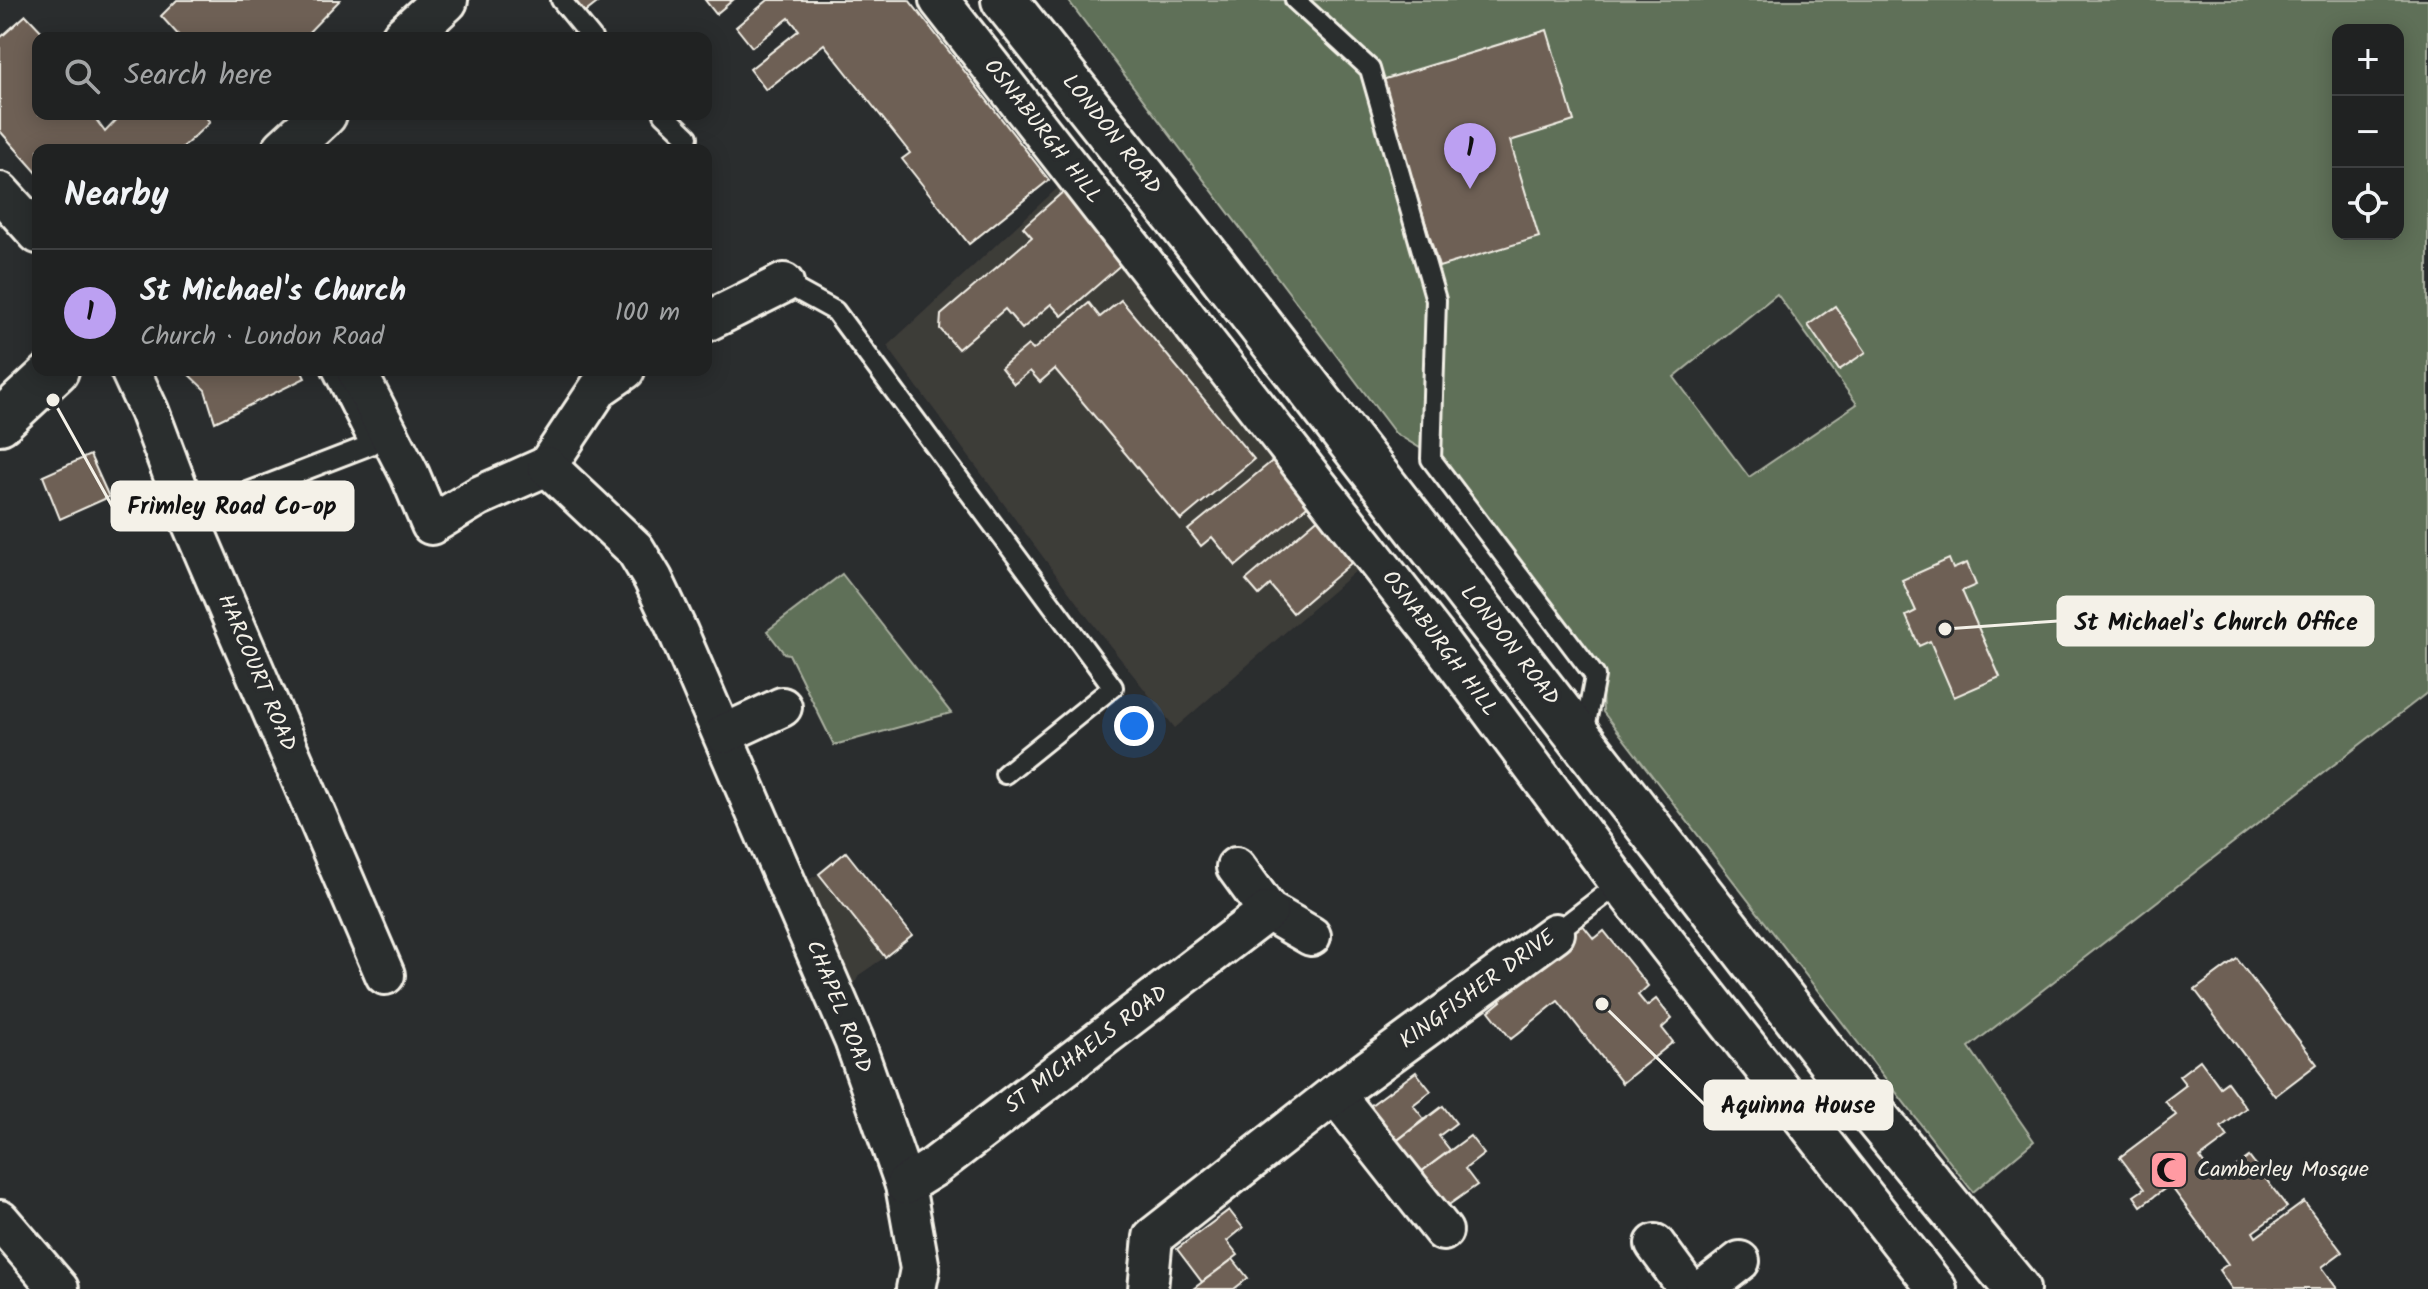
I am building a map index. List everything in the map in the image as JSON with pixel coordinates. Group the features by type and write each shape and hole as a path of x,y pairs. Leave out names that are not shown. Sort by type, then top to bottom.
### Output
{"main road":[{"path":"410,32 445,0"},
{"name":"LONDON ROAD","path":"1004,0 1205,254 1845,1080 2017,1289"},
{"path":"292,144 318,120"},
{"path":"0,422 50,376"}],"street":[{"name":"OSNABURGH HILL","path":"939,0 1440,642 1620,883 1937,1289"},
{"path":"0,192 32,227"},
{"path":"712,319 784,283"},
{"name":"HARCOURT ROAD","path":"133,376 188,515 385,975"},
{"path":"359,376 410,475 431,525 479,496 547,466 599,388 616,376"},
{"name":"CHAPEL ROAD","path":"547,466 624,537 644,563 662,595 854,1040 905,1185 920,1269 916,1289"},
{"path":"724,734 782,707"},
{"path":"1236,867 1268,911 1311,936"},
{"name":"ST MICHAELS ROAD","path":"905,1185 934,1167 1268,911"},
{"name":"KINGFISHER DRIVE","path":"1148,1289 1153,1237 1335,1094 1555,933"},
{"path":"1335,1094 1443,1231"},
{"path":"0,1220 59,1289"},
{"path":"1655,1244 1688,1289"},
{"path":"1704,1289 1740,1261"}],"lane":[{"path":"561,0 587,32"},
{"path":"1295,0 1370,69 1436,300 1431,459 1595,676 1582,740"},
{"path":"670,120 688,137"},
{"path":"784,283 835,311 1113,687 1005,774"},
{"path":"188,515 370,445 335,376"},
{"name":"KINGFISHER DRIVE","path":"1555,933 1620,883"}],"shaded area":[{"path":"1064,182 1365,563 1175,728 1089,619 887,346"},
{"path":"819,874 885,957 859,975 853,987 853,996 806,881"}],"green space":[{"path":"1068,0 2428,0 2428,692 1969,1047 2034,1141 1973,1192 1603,712 1601,671 1443,462 1395,433","holes":["1777,294 1857,404 1749,477 1674,377"]},
{"path":"842,574 951,713 834,745 789,654 784,653 767,631"}],"building":[{"path":"177,0 340,0 309,32 176,32 161,16"},
{"path":"572,0 601,0 583,14"},
{"path":"705,0 733,0 716,14"},
{"path":"768,0 909,0 1049,180 969,244 902,159 910,153 824,44 766,90 750,69 799,30 789,18 752,47 736,27"},
{"path":"26,15 42,32 32,32 32,120 96,120 105,132 116,120 210,122 186,144 32,144 32,167 0,131 0,38"},
{"path":"1547,30 1574,121 1510,141 1539,237 1439,267 1382,80"},
{"path":"1064,191 1124,262 1062,316 1051,304 1022,329 1005,309 958,349 940,329 941,315 1032,237 1023,227"},
{"path":"1121,300 1254,459 1181,520 1055,369 1040,382 1030,371 1014,384 1001,368 1028,345 1033,350 1089,303 1100,317"},
{"path":"1835,306 1866,352 1839,370 1808,325"},
{"path":"190,376 305,378 215,422 205,390"},
{"path":"90,455 109,497 60,519 43,476"},
{"path":"1276,458 1312,502 1236,566 1212,537 1201,546 1188,530"},
{"path":"1321,516 1357,558 1293,613 1270,585 1259,595 1246,580"},
{"path":"1949,559 1953,569 1967,563 1976,585 1962,591 2000,677 1954,697 1930,641 1919,646 1906,616 1916,611 1902,580"},
{"path":"846,852 912,935 885,957 819,874"},
{"path":"1582,924 1594,939 1604,931 1648,986 1638,995 1647,1006 1656,999 1672,1019 1662,1028 1673,1042 1622,1083 1558,1001 1511,1039 1489,1011 1501,1001 1496,993"},
{"path":"2237,959 2317,1064 2275,1096 2195,990"},
{"name":"Camberley Mosque","path":"2200,1060 2220,1087 2227,1082 2246,1108 2221,1127 2228,1137 2200,1158 2216,1181 2249,1157 2287,1207 2253,1232 2256,1237 2304,1202 2342,1252 2322,1267 2338,1289 2232,1289 2219,1270 2228,1264 2170,1185 2141,1206 2134,1196 2144,1189 2120,1157 2176,1115 2165,1101 2186,1085 2179,1076"},
{"path":"1416,1072 1431,1091 1413,1105 1424,1119 1394,1143 1367,1108"},
{"path":"1443,1106 1456,1123 1439,1136 1450,1150 1417,1175 1394,1143"},
{"path":"1470,1136 1484,1154 1465,1169 1477,1185 1443,1209 1417,1175"},
{"path":"1229,1210 1243,1228 1227,1241 1238,1255 1202,1282 1177,1249"},
{"path":"1233,1259 1248,1278 1234,1289 1193,1289"}],"place":[{"name":"St Michael's Church","path":"1470,189"},
{"name":"Frimley Road Co-op","path":"53,400"},
{"name":"St Michael's Church Office","path":"1945,629"},
{"name":"Aquinna House","path":"1602,1004"},
{"name":"Camberley Mosque","path":"2169,1170"}]}
